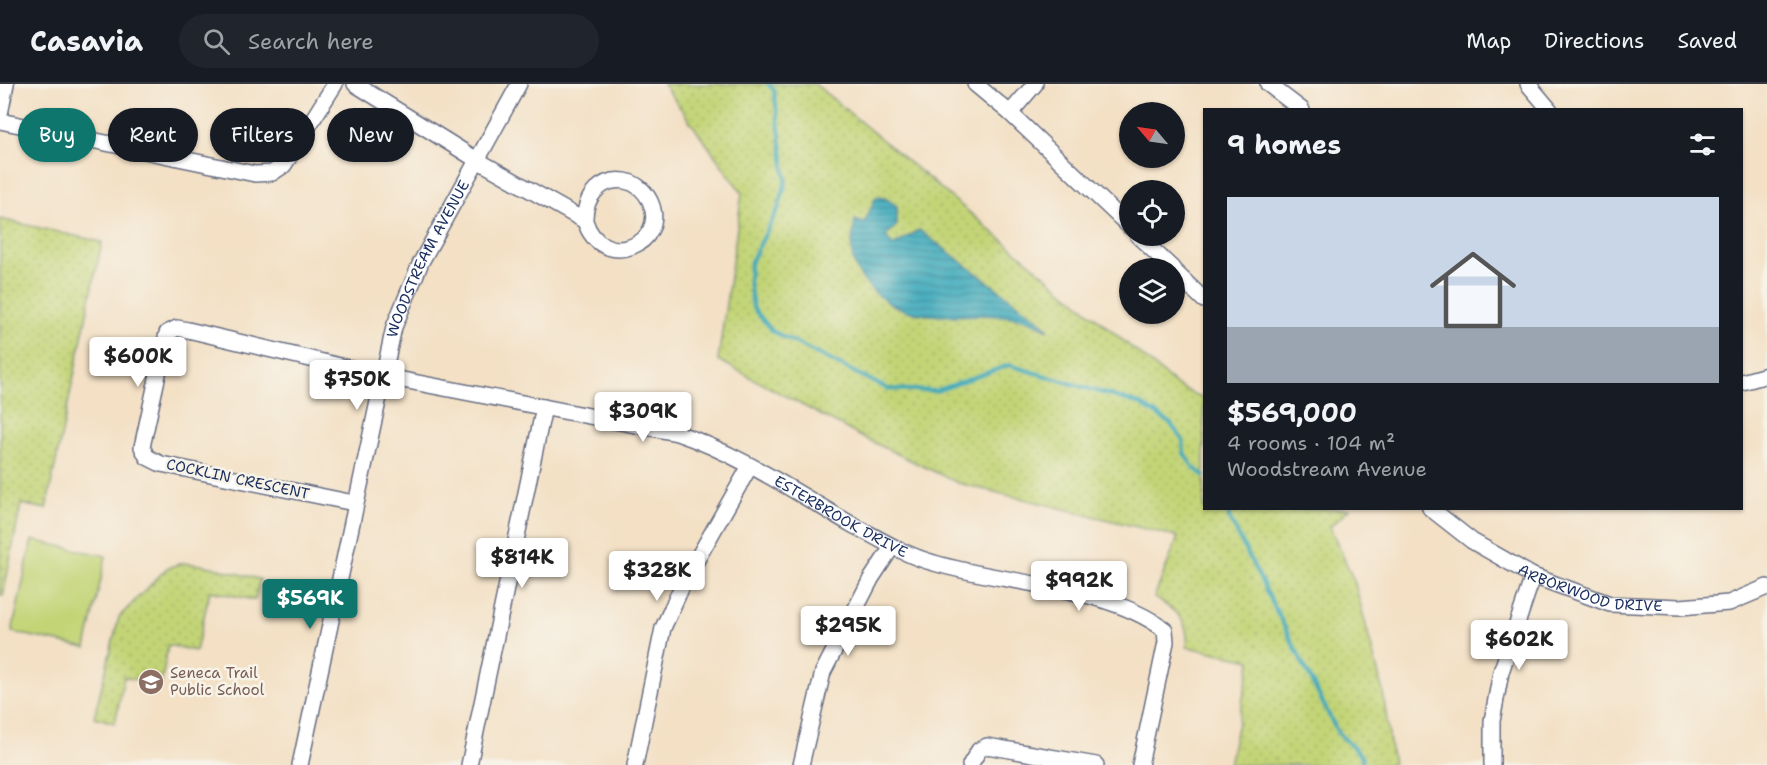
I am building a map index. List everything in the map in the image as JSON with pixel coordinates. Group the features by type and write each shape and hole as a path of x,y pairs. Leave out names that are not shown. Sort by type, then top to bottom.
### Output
{"street":[{"path":"0,114 6,84"},
{"path":"0,121 255,174 272,173 284,165 335,84"},
{"path":"355,84 477,160 585,220 588,231 604,246 626,249 637,245 651,228 652,206 639,187 617,180 596,189 588,201 585,220"},
{"name":"WOODSTREAM AVENUE","path":"300,765 354,503 394,327 421,262 519,84"},
{"path":"975,84 1010,113 1119,217"},
{"path":"1010,113 1035,84"},
{"path":"1268,84 1299,108"},
{"path":"1528,84 1548,108"},
{"path":"1148,246 1161,258"},
{"path":"1185,282 1203,299"},
{"name":"COCKLIN CRESCENT","path":"354,503 161,464 147,457 142,447 167,333 177,328 382,376"},
{"path":"1743,382 1767,375"},
{"name":"ESTERBROOK DRIVE","path":"382,376 677,433 699,440 750,466 892,547 932,563 1113,604 1153,621 1165,630 1164,659 1140,765"},
{"path":"469,765 544,407"},
{"path":"635,765 663,628 683,584 750,466"},
{"name":"ARBORWOOD DRIVE","path":"1433,510 1472,541 1533,576 1610,604 1680,607 1729,603 1767,587"},
{"path":"801,765 823,672 871,579 892,547"},
{"path":"1492,765 1492,721 1501,672 1533,576"},
{"path":"970,765 979,750 987,746 1096,765"}],"green space":[{"path":"663,84 815,84 1178,386 1203,398 1203,510 1348,510 1330,527 1355,583 1383,692 1393,765 1229,765 1251,660 1187,647 1186,630 1180,617 1154,598 1178,537 958,483 858,435 718,360 742,193"},
{"path":"0,219 102,242 46,509 21,504 3,596 0,595"},
{"path":"32,540 106,556 86,648 12,632"},
{"path":"182,563 203,565 260,579 255,600 210,591 196,651 168,645 161,686 124,677 115,723 94,717 119,617 167,568"}],"water":[{"path":"876,197 885,198 897,206 897,225 886,236 893,246 919,230 1038,319 1049,330 1019,318 980,315 943,316 907,311 889,303 873,291 855,266 852,242 855,220 864,223"}],"waterway":[{"path":"768,84 774,90 786,181 779,207 750,264 749,281 753,308 772,331 888,389 936,391 1009,365 1140,404 1170,423 1183,440 1184,453 1193,467 1203,475"},
{"path":"1228,510 1229,517 1338,733 1363,757 1361,765"}],"place":[{"name":"Seneca Trail Public School","path":"151,682"}]}
